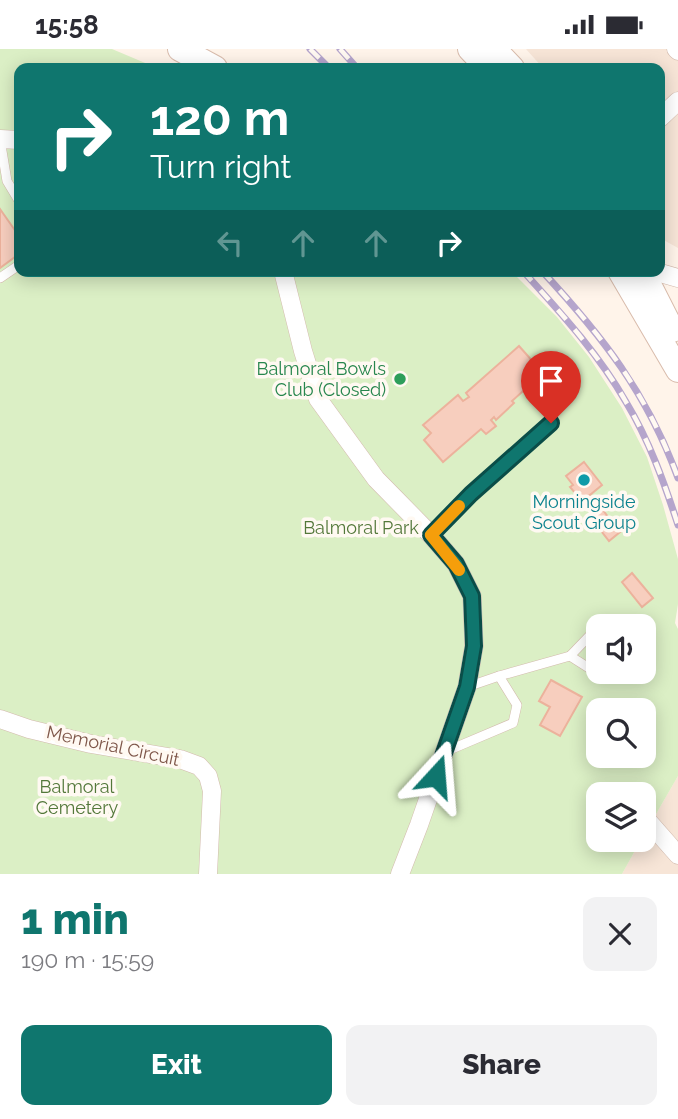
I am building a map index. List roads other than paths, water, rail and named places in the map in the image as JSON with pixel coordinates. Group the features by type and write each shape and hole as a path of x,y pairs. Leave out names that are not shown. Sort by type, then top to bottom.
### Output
{"main road":[{"path":"180,49 206,63"},
{"path":"470,49 483,63"},
{"path":"495,49 508,63"},
{"path":"624,277 678,370"},
{"path":"645,277 678,345"}],"street":[{"path":"665,113 678,101"},
{"path":"284,277 317,399 376,479 456,564 472,596 474,646 467,687 400,874"},
{"name":"Memorial Circuit","path":"0,719 91,744 180,759 199,766 208,776 212,791 208,874"},
{"path":"656,830 678,855"}],"lane":[{"path":"0,139 3,179 14,194"},
{"path":"431,535 471,494 551,423"},
{"path":"467,687 570,656 586,639"},
{"path":"570,656 586,666"},
{"path":"444,752 513,723 517,705 499,676"}],"railway":[{"path":"310,49 324,63"},
{"path":"340,49 353,63"},
{"path":"528,277 578,333 615,384 649,446 678,525"},
{"path":"547,277 585,319 621,367 652,419 678,478"}],"place":[{"name":"Balmoral Bowls Club (Closed)","path":"400,379"},
{"name":"Morningside Scout Group","path":"584,480"}],"park label":[{"name":"Balmoral Park","path":"361,528"},
{"name":"Balmoral Cemetery","path":"77,798"}]}
